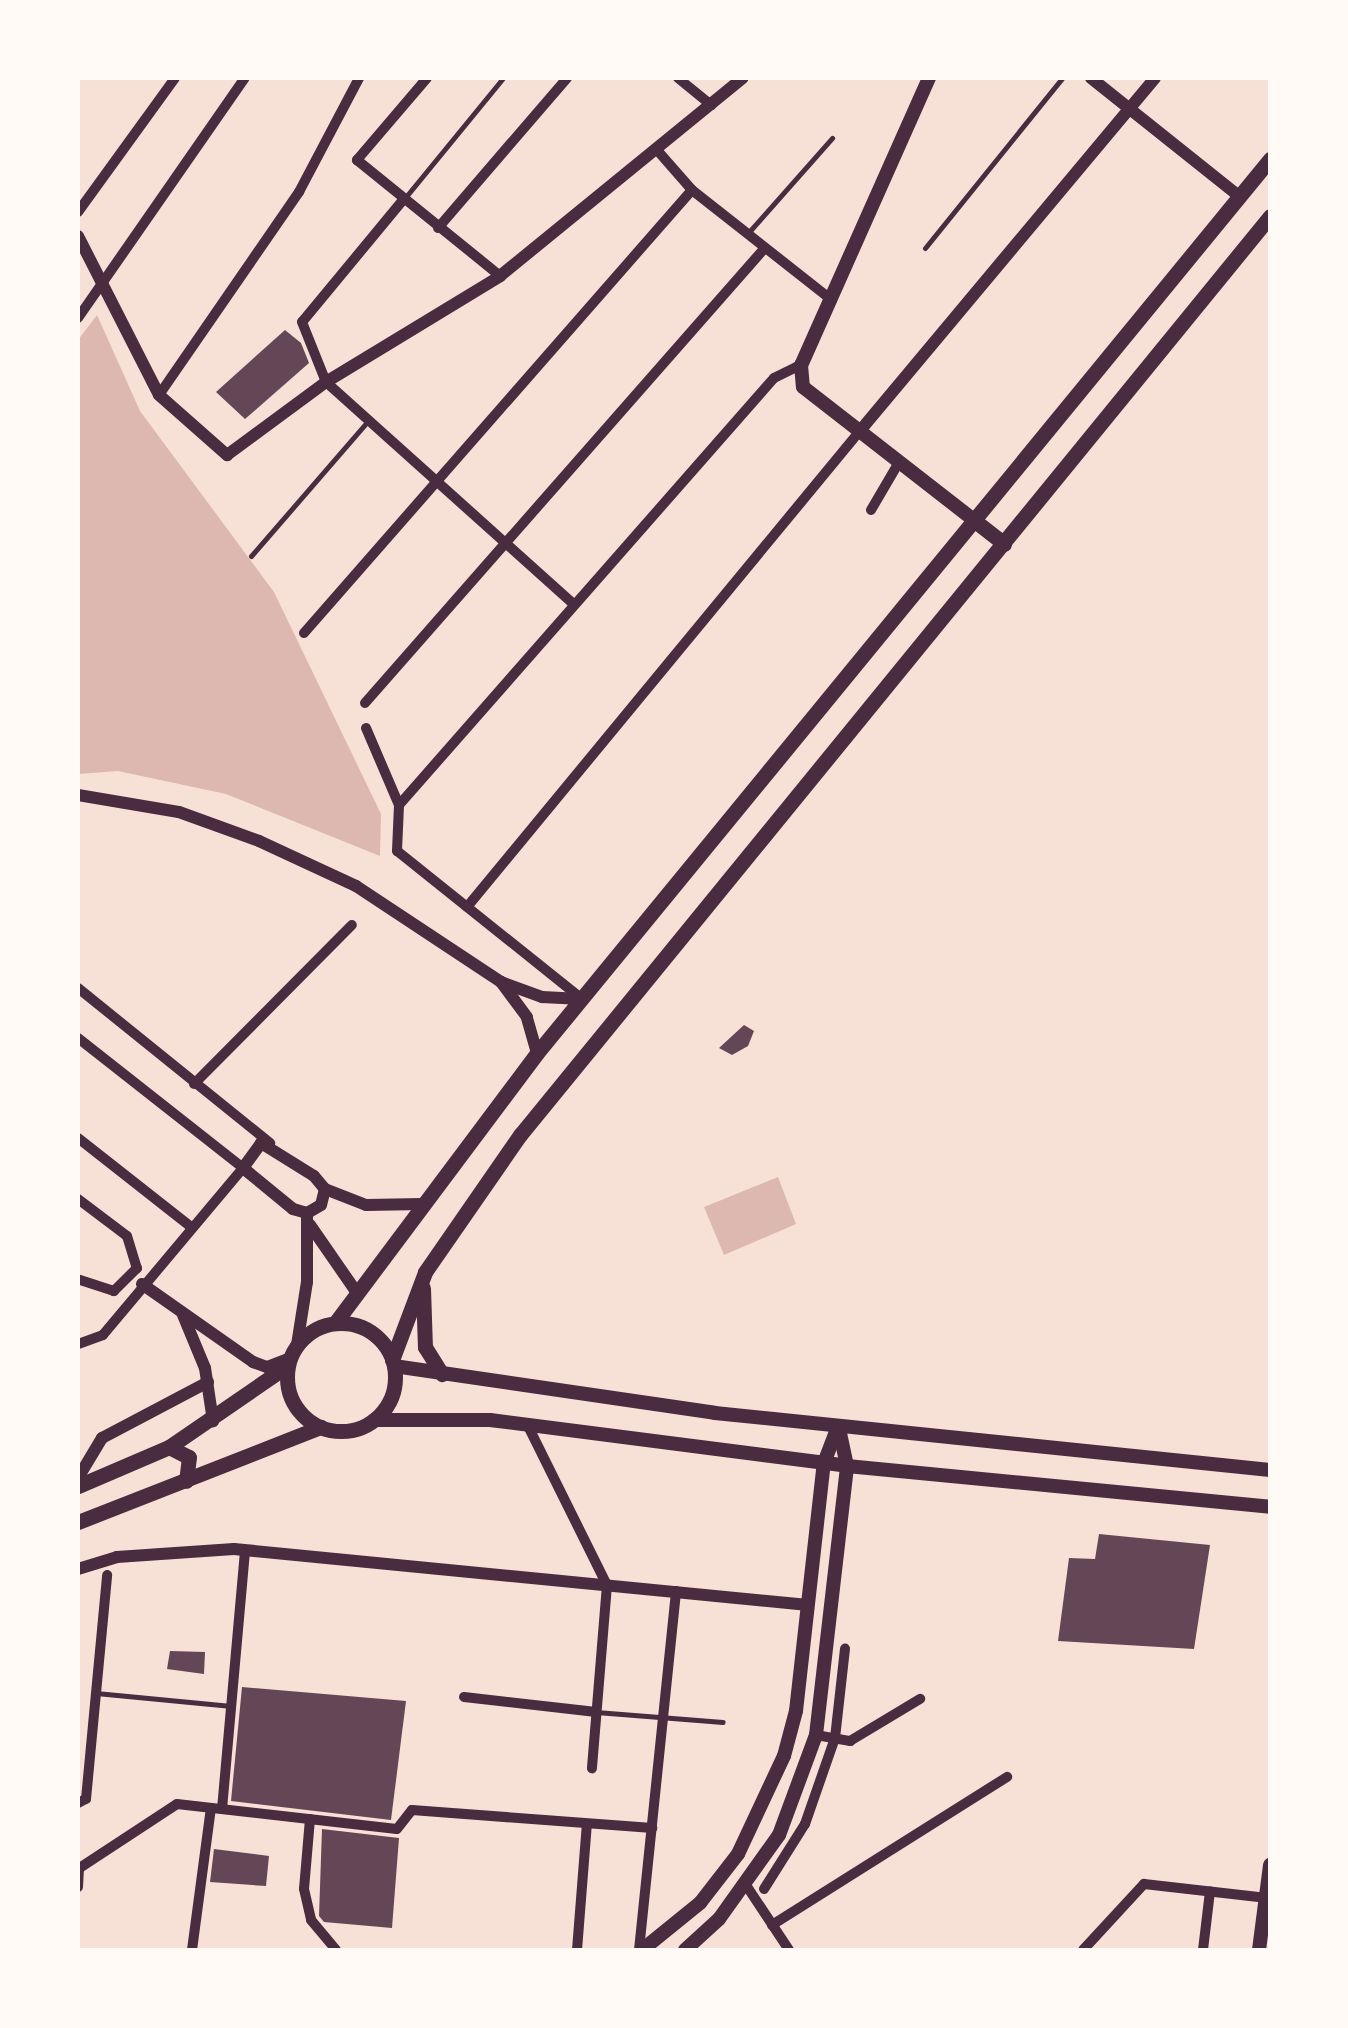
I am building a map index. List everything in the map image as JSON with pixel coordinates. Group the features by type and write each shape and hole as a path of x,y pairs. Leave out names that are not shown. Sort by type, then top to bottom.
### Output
{"main road":[{"path":"928,78 801,365 804,387 1004,544"},
{"path":"78,1486 169,1447 212,1421 335,1322 537,1053 1270,159"},
{"path":"374,1420 392,1396 393,1363 425,1272 520,1135 1270,216"},
{"path":"425,1272 426,1347 442,1374"},
{"path":"335,1322 370,1331 393,1363 442,1374 838,1427 1270,1470"},
{"path":"291,1356 290,1396 320,1428"},
{"path":"78,1522 320,1428 357,1429 374,1420 432,1417 824,1464 1270,1507"},
{"path":"641,1950 700,1902 755,1824 784,1756 808,1604 824,1464 838,1427"},
{"path":"685,1950 718,1919 780,1835 816,1735 847,1466 838,1427"},
{"path":"169,1447 189,1456 186,1481"},
{"path":"1259,1950 1270,1866"},
{"path":"700,1902 718,1919"}],"street":[{"path":"78,212 175,78"},
{"path":"78,318 104,287 245,78"},
{"path":"159,395 299,192 359,78"},
{"path":"427,78 358,160 500,276"},
{"path":"438,228 567,78"},
{"path":"678,78 710,105"},
{"path":"78,236 159,395 227,455 326,382 500,276 742,78"},
{"path":"1091,78 1240,196"},
{"path":"466,907 1155,78"},
{"path":"658,150 692,190 762,250 832,300"},
{"path":"304,632 692,190"},
{"path":"403,200 302,322 326,382 572,603"},
{"path":"365,704 762,250"},
{"path":"399,805 572,603 774,378 801,365"},
{"path":"871,510 898,462"},
{"path":"366,728 399,805 398,851 582,1000"},
{"path":"78,795 179,812 259,841 356,886 501,982 542,997 582,1000"},
{"path":"194,1084 352,925"},
{"path":"501,982 527,1017 537,1053"},
{"path":"78,988 325,1188 366,1205 422,1204"},
{"path":"78,1038 292,1209 307,1213 320,1206 325,1188"},
{"path":"78,1138 192,1228"},
{"path":"78,1344 103,1335 243,1168 248,1155 270,1143"},
{"path":"78,1199 127,1236 142,1284 253,1362 267,1366 291,1356 307,1282 307,1213"},
{"path":"307,1213 322,1248 357,1294"},
{"path":"114,1291 137,1268"},
{"path":"78,1280 114,1291 142,1284"},
{"path":"182,1313 208,1382 212,1421"},
{"path":"78,1478 102,1438 208,1382"},
{"path":"528,1426 608,1584 592,1768"},
{"path":"192,1950 231,1706 245,1550"},
{"path":"78,1569 118,1557 245,1550 808,1604"},
{"path":"78,1803 86,1799 107,1575"},
{"path":"641,1950 676,1591"},
{"path":"764,1889 805,1824 835,1738 845,1650"},
{"path":"464,1696 596,1712"},
{"path":"816,1735 850,1740 920,1699"},
{"path":"772,1925 1008,1778"},
{"path":"78,1886 78,1869 177,1804 397,1828 412,1810 652,1828"},
{"path":"310,1819 304,1889 311,1920 336,1950"},
{"path":"577,1950 587,1824"},
{"path":"1084,1950 1144,1884 1268,1898"},
{"path":"746,1885 788,1950"},
{"path":"1202,1950 1210,1891"}],"lane":[{"path":"403,200 504,78"},
{"path":"925,248 1062,78"},
{"path":"746,236 832,138"},
{"path":"252,556 368,422"},
{"path":"96,1693 231,1706"},
{"path":"596,1712 723,1722"}],"shaded area":[{"path":"97,315 140,411 274,592 381,814 380,856 226,794 118,771 78,774 78,340"},
{"path":"778,1177 796,1224 724,1255 704,1207"}],"building":[{"path":"285,330 301,343 309,363 245,419 216,392"},
{"path":"744,1025 754,1031 748,1046 732,1055 719,1048"},
{"path":"1099,1534 1210,1545 1194,1649 1058,1641 1069,1558 1095,1559"},
{"path":"170,1651 205,1652 204,1674 167,1669"},
{"path":"242,1687 406,1701 391,1820 231,1801"},
{"path":"322,1829 399,1838 392,1928 324,1922 319,1916"},
{"path":"214,1849 269,1856 266,1886 210,1882"}]}
